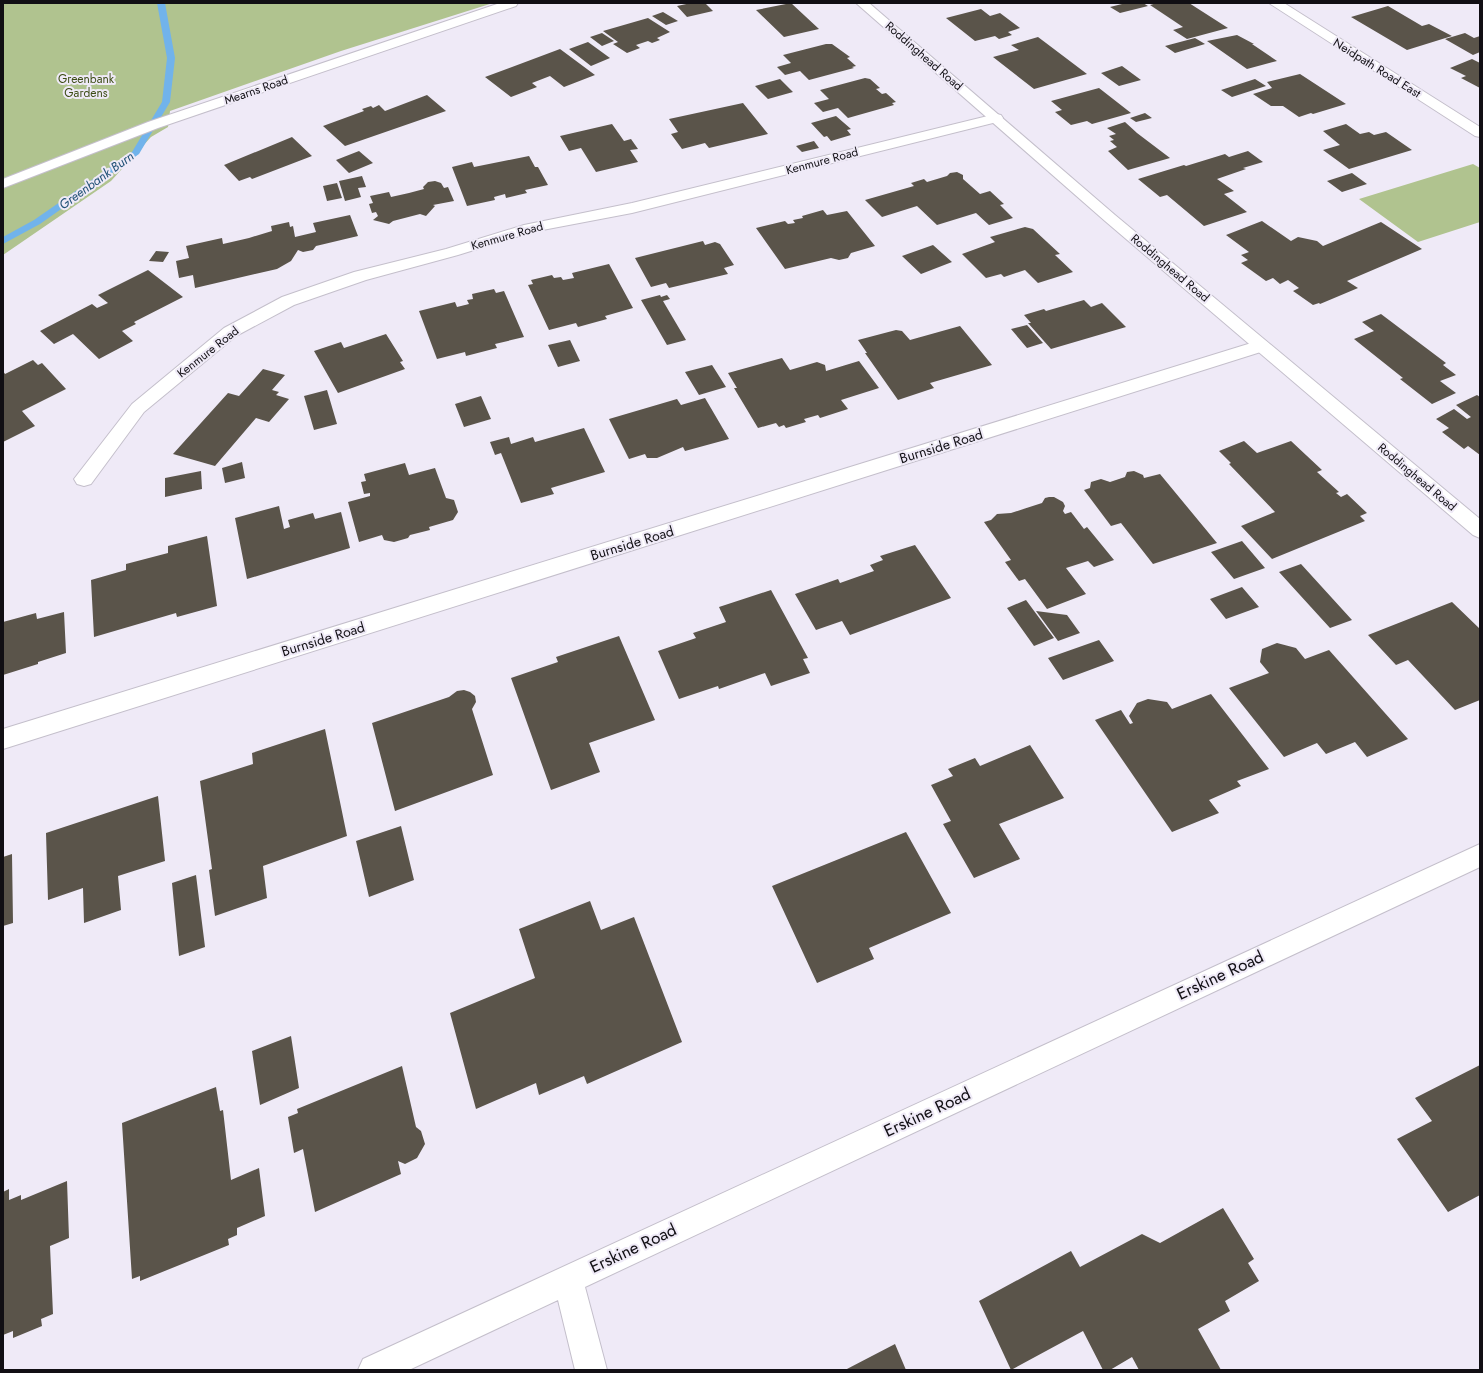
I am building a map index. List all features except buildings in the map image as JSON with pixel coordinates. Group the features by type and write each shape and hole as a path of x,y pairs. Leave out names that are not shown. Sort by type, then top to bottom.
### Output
{"street":[{"name":"Mearns Road","path":"3,184 153,125 512,3"},
{"name":"Roddinghead Road","path":"862,3 1261,346 1480,530"},
{"name":"Neidpath Road East","path":"1274,3 1480,133"},
{"name":"Kenmure Road","path":"84,479 138,408 230,332 288,301 360,276 452,252 529,228 640,206 996,118"},
{"name":"Burnside Road","path":"3,739 1261,346"},
{"name":"Erskine Road","path":"374,1370 1480,855"},
{"path":"568,1279 591,1370"}],"green space":[{"name":"Greenbank Gardens","path":"3,3 493,3 341,51 170,111 168,127 151,137 111,181 3,255"},
{"path":"1473,164 1480,168 1480,222 1418,242 1359,199"}],"waterway":[{"name":"Greenbank Burn","path":"3,241 37,222 135,154 166,102 171,58 161,3"}]}
